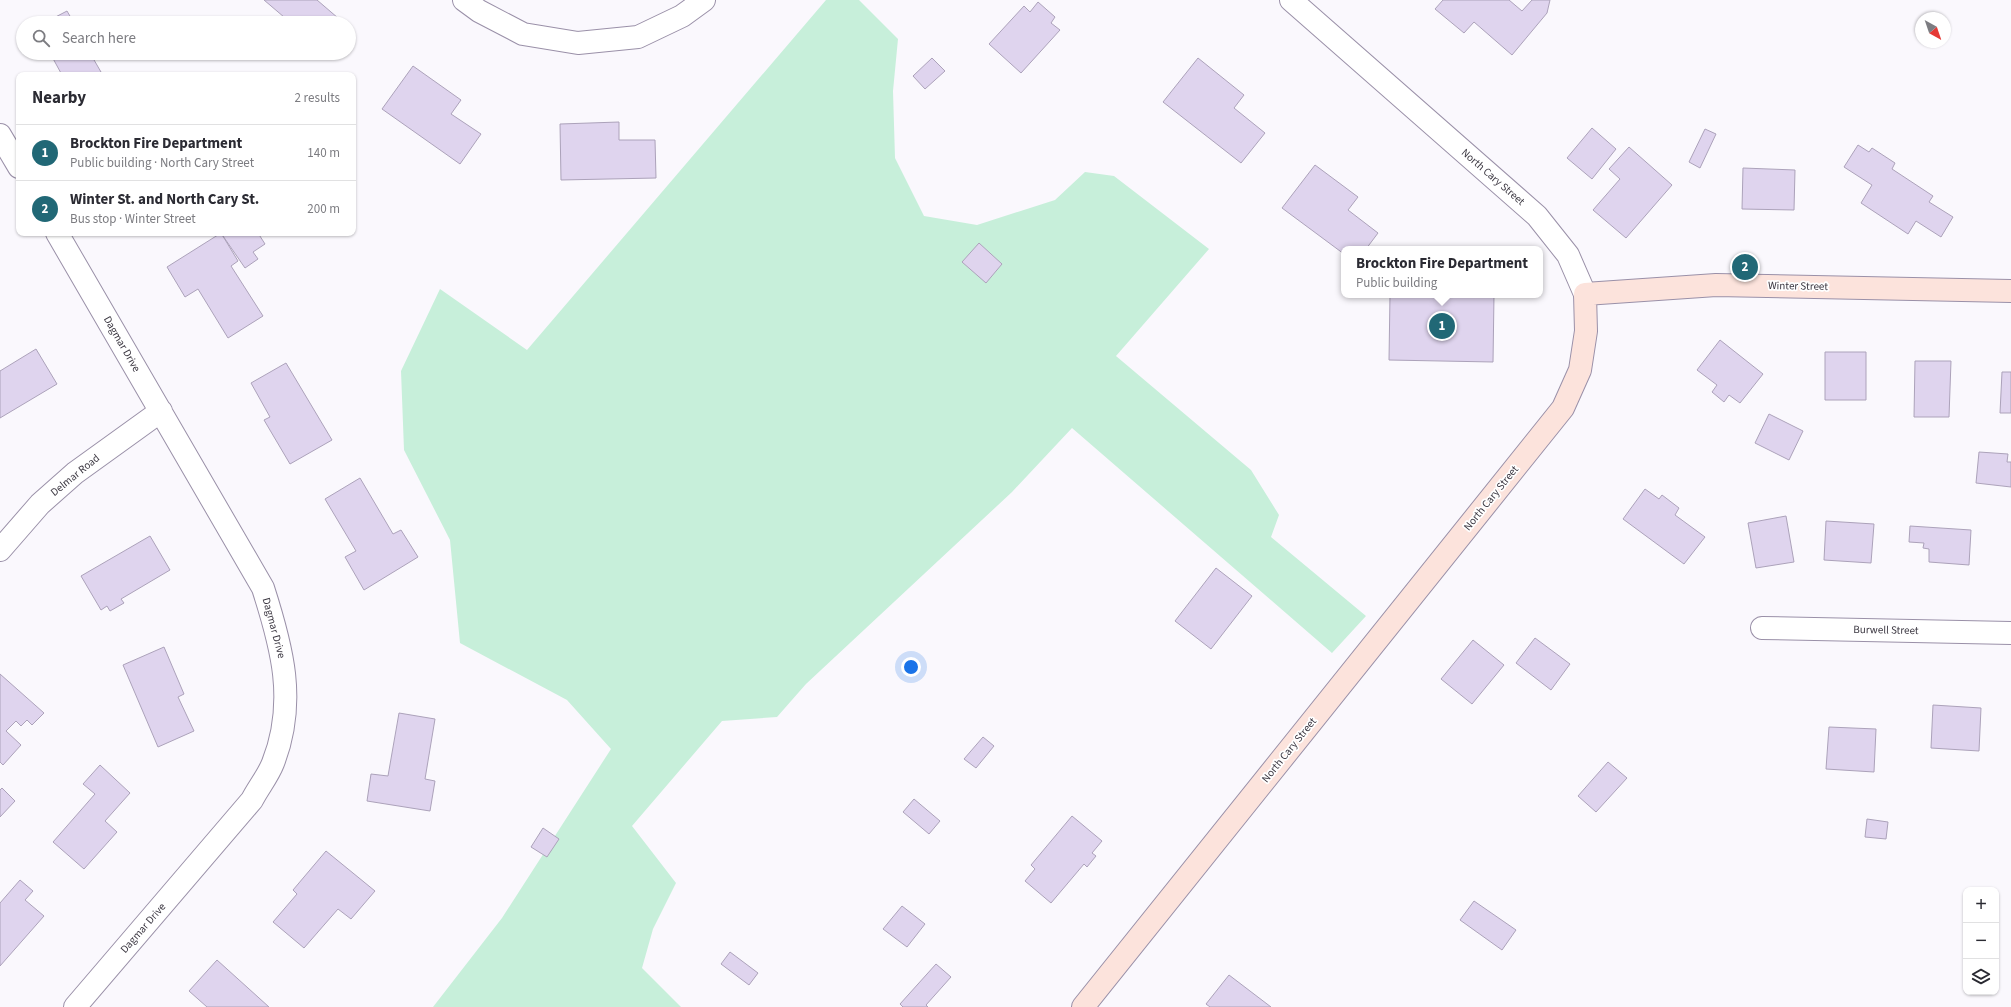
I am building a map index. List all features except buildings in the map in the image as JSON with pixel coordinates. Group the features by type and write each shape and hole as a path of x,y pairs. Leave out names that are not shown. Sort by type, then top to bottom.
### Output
{"main road":[{"name":"Winter Street","path":"1585,294 1716,285 2011,291"},
{"name":"North Cary Street","path":"1082,1007 1563,408 1580,370 1586,331 1585,294"}],"street":[{"path":"464,0 479,11 523,34 578,43 638,37 682,16 704,0"},
{"name":"North Cary Street","path":"1291,0 1537,216 1568,255 1585,294"},
{"path":"0,134 16,162"},
{"name":"Dagmar Drive","path":"59,236 263,588 279,637 286,680 283,723 273,763 252,800 75,1007"},
{"name":"Delmar Road","path":"0,550 40,504 75,473 161,411"},
{"name":"Burwell Street","path":"1762,628 2011,633"}],"green space":[{"path":"826,0 859,0 898,39 893,91 895,158 924,216 977,225 1055,200 1085,172 1114,176 1209,249 1116,356 1251,470 1279,515 1271,537 1366,616 1332,653 1072,428 1012,492 806,684 777,717 722,721 632,826 676,883 653,929 642,968 681,1007 433,1007 502,918 611,749 567,700 460,643 450,540 404,450 401,371 440,289 527,350"}],"place":[{"name":"Winter St. and North Cary St.","path":"1745,267"},
{"name":"Brockton Fire Department","path":"1442,326"}]}
